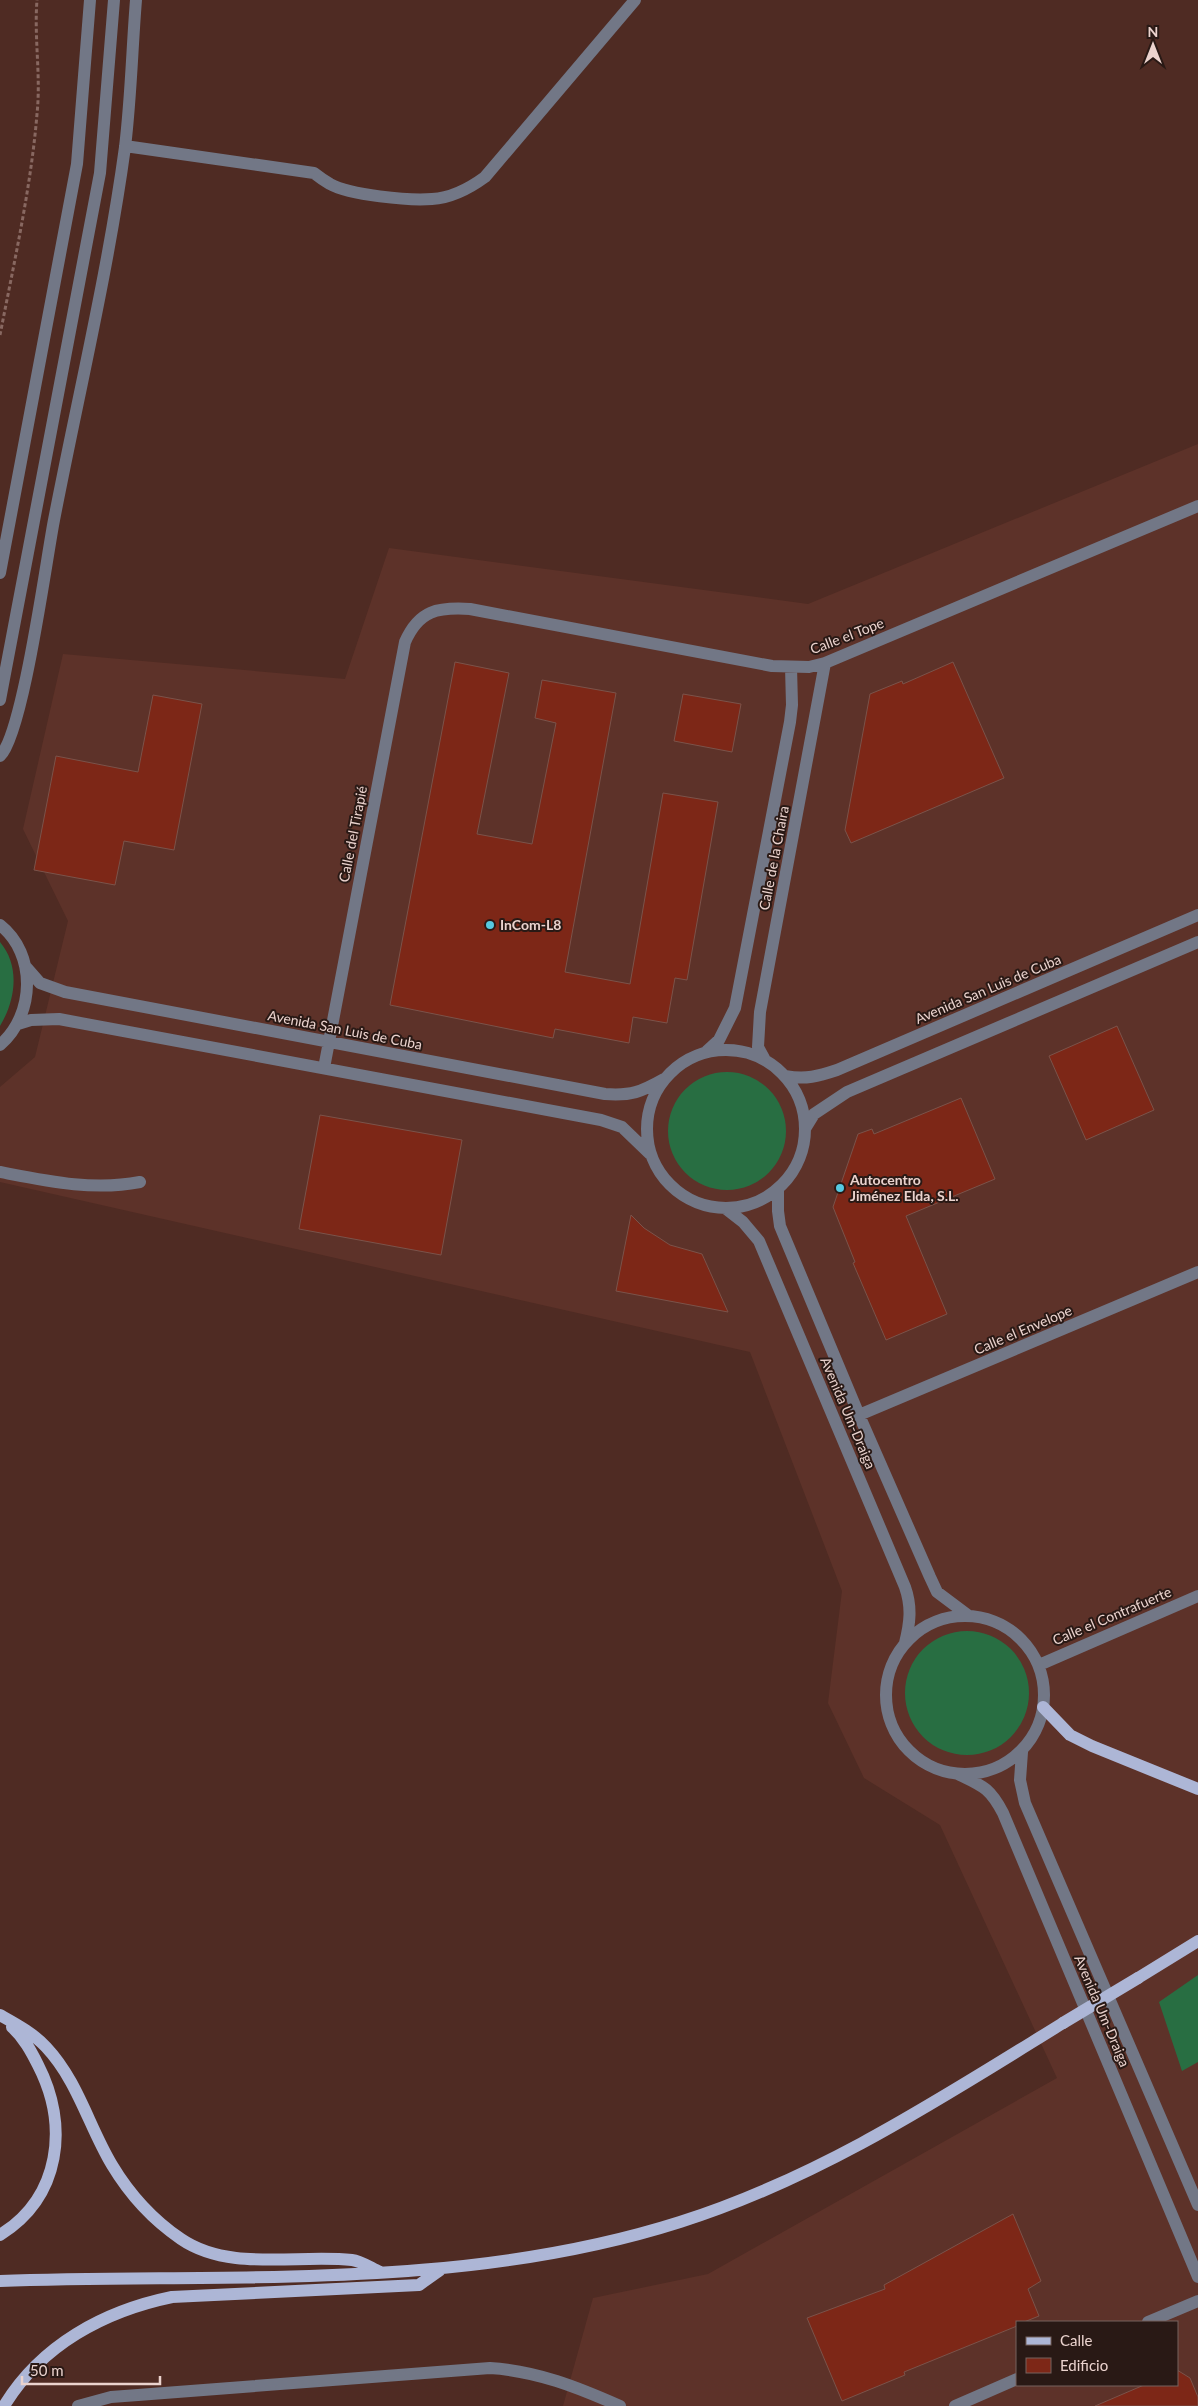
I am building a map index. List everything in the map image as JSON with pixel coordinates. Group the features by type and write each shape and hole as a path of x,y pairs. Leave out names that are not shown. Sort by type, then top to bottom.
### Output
{"main road":[{"path":"1044,1707 1070,1735 1198,1790"},
{"path":"0,2281 382,2273 440,2270 531,2258 607,2243 682,2222 797,2178 861,2145 923,2110 1198,1941"},
{"path":"0,2015 21,2036 48,2086 54,2107 56,2131 53,2158 46,2185 31,2208 11,2228 0,2235"},
{"path":"0,2015 25,2029 45,2046 61,2064 84,2105 112,2164 125,2183 152,2217 183,2241 215,2254 261,2259 354,2260 382,2273"},
{"path":"4,2406 32,2370 81,2329 141,2303 172,2296 419,2285 440,2270"}],"street":[{"path":"0,573 76,174 90,0"},
{"path":"0,700 100,173 114,0"},
{"path":"0,756 11,736 21,700 54,521 93,327 125,146 136,0"},
{"path":"125,146 314,173 331,185 346,190 394,198 433,200 452,195 485,177 635,0"},
{"name":"Calle el Tope","path":"427,614 437,609 470,609 765,665 825,664 1198,506"},
{"name":"Calle del Tirapié","path":"324,1068 405,642 410,630 427,614"},
{"name":"Calle de la Chaira","path":"764,1058 758,1047 760,1012 825,664"},
{"name":"Calle de la Chaira","path":"707,1051 719,1040 735,1008 790,722 792,705 791,666"},
{"name":"Avenida San Luis de Cuba","path":"786,1076 801,1079 820,1076 837,1070 1198,915"},
{"path":"0,916 3,927 14,940 26,967 28,986 25,1006 18,1024 0,1045"},
{"path":"806,1128 814,1114 847,1092 1198,942"},
{"name":"Avenida San Luis de Cuba","path":"26,967 40,984 65,992 605,1094 626,1096 644,1091 664,1079"},
{"path":"18,1024 31,1020 59,1019 601,1120 622,1126 650,1154 661,1175 679,1193 700,1204 725,1208 753,1204 778,1190 794,1172 803,1151 806,1128 804,1109 797,1091 786,1076 764,1058 736,1050 707,1051 683,1062 664,1079 651,1102 646,1128 650,1154"},
{"path":"0,1172 49,1182 90,1186 118,1186 140,1182"},
{"name":"Avenida Um-Draiga","path":"778,1190 780,1226 859,1415 937,1592 968,1616"},
{"name":"Avenida Um-Draiga","path":"725,1208 743,1222 759,1241 905,1587 910,1601 910,1622 905,1643"},
{"name":"Calle el Envelope","path":"859,1415 1198,1272"},
{"name":"Calle el Contrafuerte","path":"1039,1665 1198,1596"},
{"path":"968,1616 991,1620 1011,1630 1027,1646 1039,1665 1044,1682 1044,1707 1036,1731 1022,1752 990,1771 958,1774 941,1771 925,1764 911,1753 900,1740 892,1725 887,1708 887,1682 895,1658 905,1643 918,1631 934,1622 968,1616"},
{"name":"Avenida Um-Draiga","path":"1022,1752 1020,1780 1025,1803 1198,2205"},
{"name":"Avenida Um-Draiga","path":"958,1774 980,1784 993,1795 1002,1813 1198,2278"},
{"path":"1150,2321 1198,2301"},
{"path":"78,2406 112,2397 138,2394 490,2368 519,2371 555,2379 620,2406"},
{"path":"955,2406 1016,2379"}],"path":[{"path":"0,335 18,246 37,116 39,89 35,26 37,0"}],"shaded area":[{"path":"1198,444 1198,2406 563,2406 593,2298 708,2274 1057,2078 940,1825 864,1778 828,1703 842,1591 750,1352 0,1182 0,1087 35,1057 68,921 23,829 63,654 345,679 389,548 808,604"}],"green space":[{"path":"0,942 11,962 14,984 9,1006 0,1026"},
{"path":"727,1072 750,1077 769,1089 781,1108 786,1131 781,1154 769,1173 750,1185 727,1190 704,1185 685,1173 673,1154 668,1131 673,1108 685,1089 704,1077"},
{"path":"967,1631 991,1636 1011,1649 1024,1669 1029,1693 1024,1717 1011,1737 991,1750 967,1755 943,1750 923,1737 910,1717 905,1693 910,1669 923,1649 943,1636"},
{"path":"1198,1975 1198,2062 1182,2071 1159,2002"}],"building":[{"name":"InCom-L8","path":"455,662 509,673 477,834 532,844 556,723 535,718 542,680 616,693 565,972 630,984 663,793 718,802 687,980 675,978 667,1023 633,1017 629,1043 555,1029 553,1038 390,1005"},
{"path":"953,662 1004,778 851,843 845,830 870,694 902,681 903,684"},
{"path":"683,694 741,704 732,752 674,741"},
{"path":"153,695 202,704 174,850 124,841 115,885 34,870 56,756 138,772"},
{"path":"1117,1026 1154,1110 1086,1140 1049,1056"},
{"path":"961,1098 995,1179 906,1216 947,1314 886,1340 853,1263 855,1262 833,1207 858,1134 872,1129 874,1134"},
{"path":"320,1115 462,1140 441,1255 299,1229"},
{"path":"631,1215 644,1228 670,1245 702,1254 728,1312 616,1291"},
{"path":"1013,2214 1041,2281 1028,2289 1039,2316 1026,2321 1016,2321 1016,2326 904,2372 905,2375 842,2401 807,2318 885,2289 884,2285"},
{"path":"1178,2371 1190,2378 1198,2397 1198,2406 1095,2406 1142,2386 1178,2386"}],"place":[{"name":"InCom-L8","path":"490,925"},
{"name":"Autocentro Jiménez Elda, S.L.","path":"840,1188"}]}
